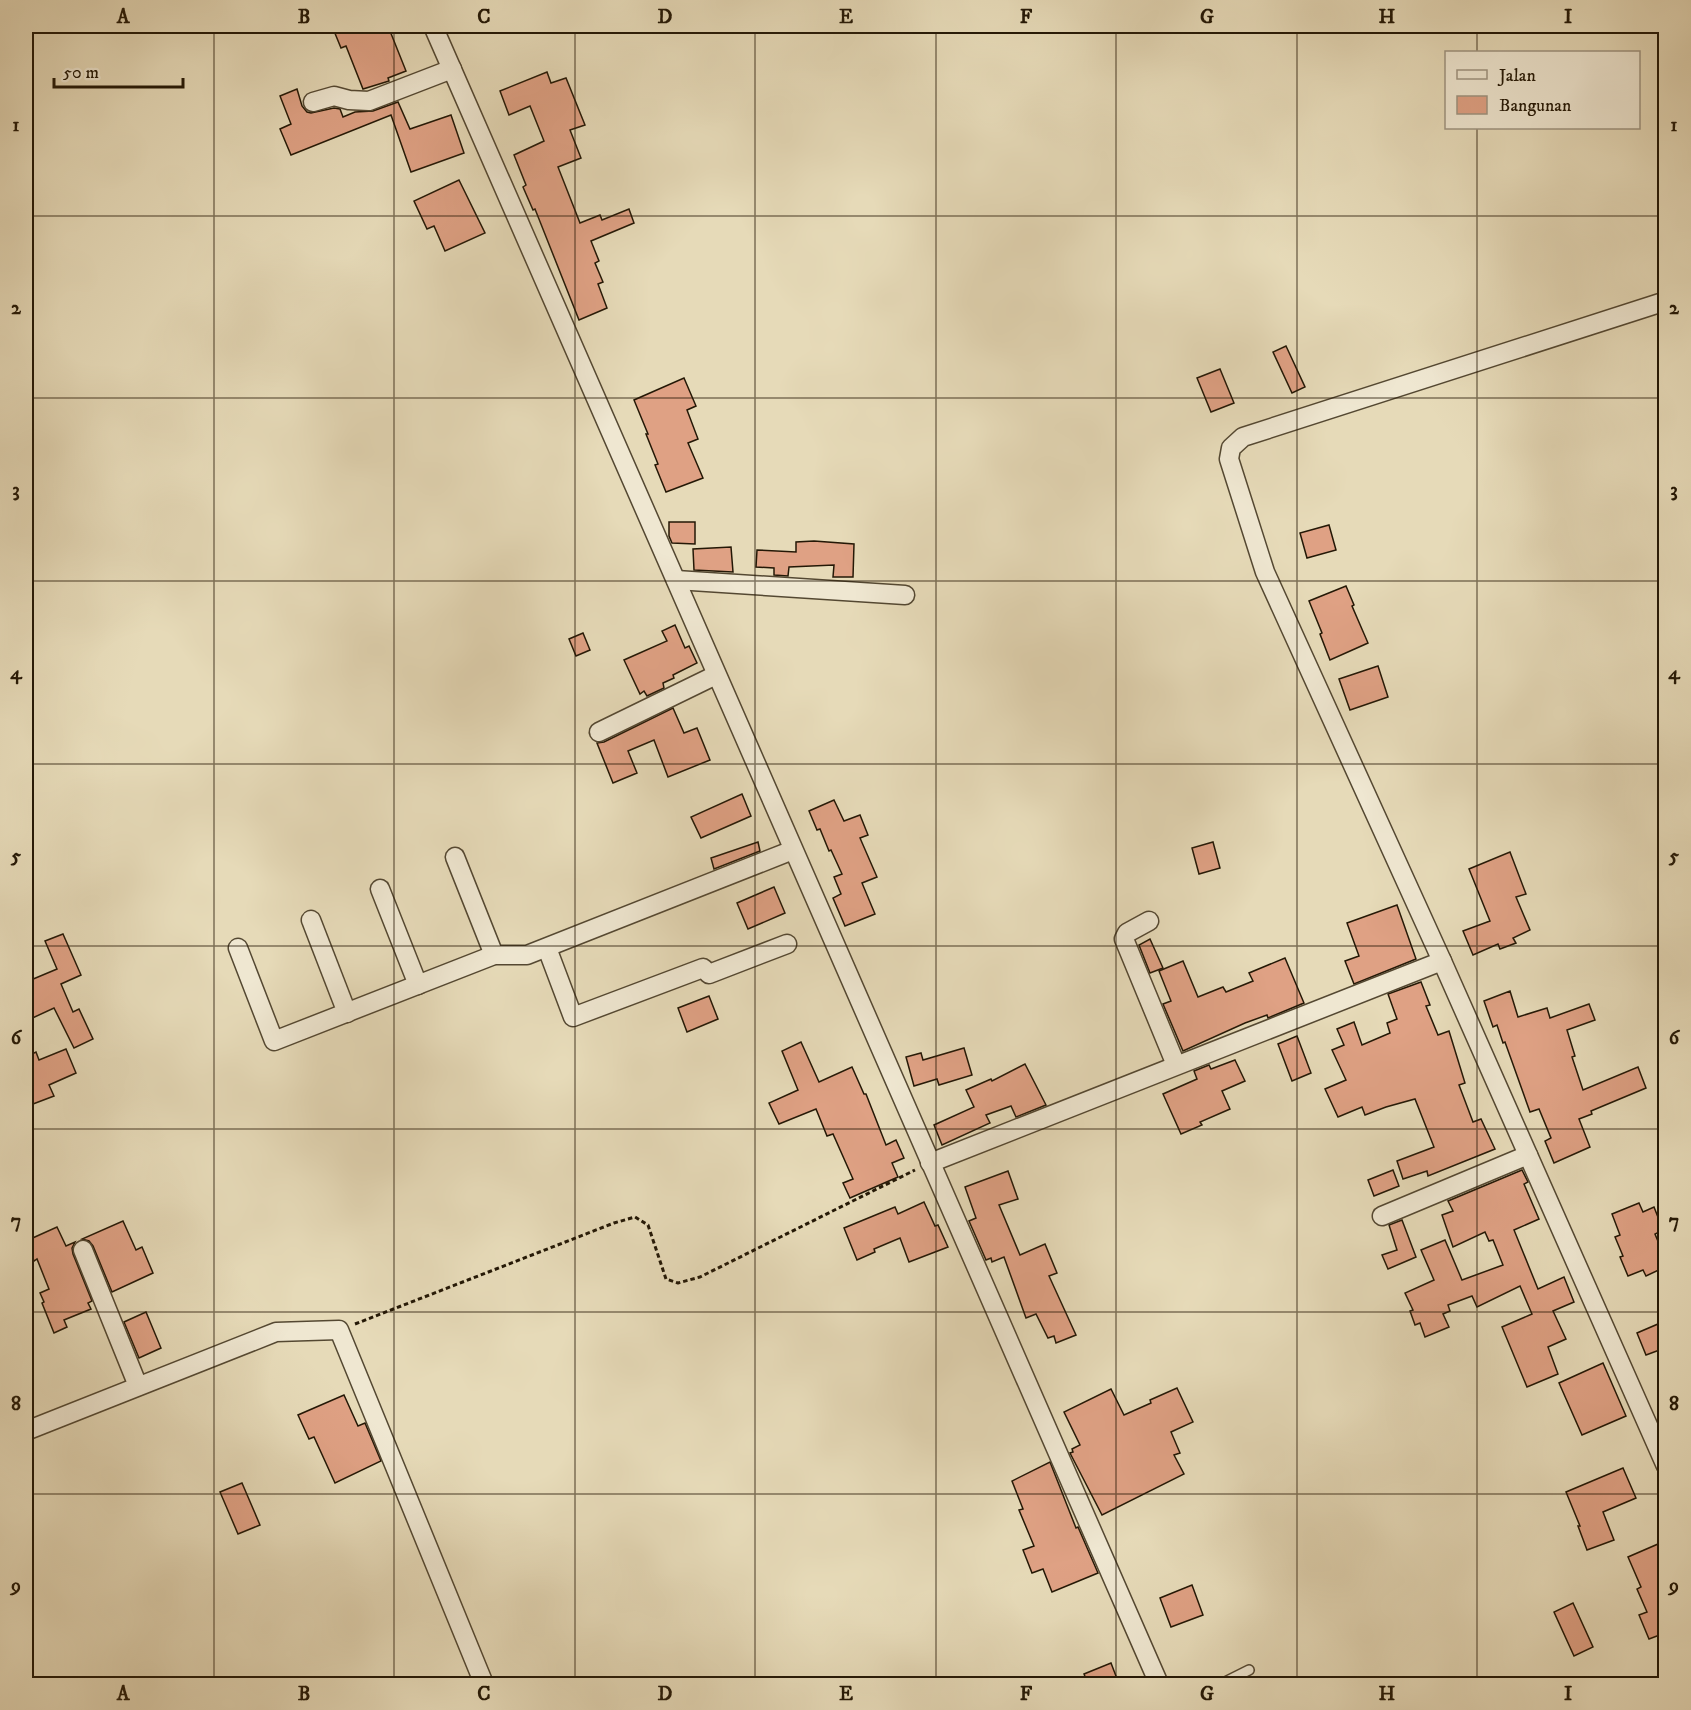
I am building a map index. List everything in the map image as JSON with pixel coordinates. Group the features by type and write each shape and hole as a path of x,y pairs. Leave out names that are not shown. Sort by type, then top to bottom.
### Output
{"street":[{"path":"433,26 1158,1684"},
{"path":"313,102 334,96 349,100 369,101 452,69"},
{"path":"1665,301 1243,437 1231,448 1229,459 1265,572 1442,961 1665,1466"},
{"path":"676,580 905,595"},
{"path":"599,732 716,675"},
{"path":"238,948 274,1041 494,955 527,955 547,948 793,850"},
{"path":"455,857 494,955"},
{"path":"380,889 418,985"},
{"path":"311,920 347,1013"},
{"path":"1149,921 1126,933 1124,939 1176,1065"},
{"path":"547,948 573,1017 704,968 709,974 787,944"},
{"path":"930,1162 1442,961"},
{"path":"1382,1216 1528,1155"},
{"path":"83,1250 138,1386"},
{"path":"26,1431 276,1332 339,1330 484,1684"}],"lane":[{"path":"1221,1684 1249,1670"}],"path":[{"path":"339,1330 614,1223 635,1217 648,1225 666,1279 678,1283 700,1277 930,1162"}],"building":[{"path":"332,26 388,26 406,71 388,78 389,81 363,89 346,46 341,48"},
{"path":"547,72 551,83 566,78 585,125 570,130 581,158 558,167 580,223 600,215 602,220 629,209 634,223 591,241 599,261 595,263 603,282 598,284 607,308 579,320 535,209 533,210 523,187 526,185 514,155 544,141 530,106 509,115 500,91"},
{"path":"297,89 302,106 311,113 334,108 340,109 343,117 355,112 373,111 398,102 410,129 451,115 464,153 411,172 391,115 291,155 280,129 291,124 280,96"},
{"path":"459,180 485,233 445,251 434,226 427,229 414,201"},
{"path":"1286,346 1305,387 1292,393 1273,352"},
{"path":"1220,369 1234,403 1211,412 1197,378"},
{"path":"684,378 696,406 687,410 698,439 688,443 703,478 666,492 655,465 658,464 646,434 648,434 634,400"},
{"path":"669,522 695,522 695,544 672,543 669,536"},
{"path":"1329,525 1336,550 1307,558 1300,533"},
{"path":"796,542 854,544 853,577 833,577 834,565 789,567 788,576 774,575 774,568 756,567 757,550 796,552"},
{"path":"731,547 733,572 694,570 693,549"},
{"path":"1346,586 1368,643 1330,660 1309,601"},
{"path":"675,625 685,648 689,646 697,663 673,675 674,678 663,683 664,688 647,696 644,691 640,694 624,660 667,641 662,631"},
{"path":"583,633 590,650 576,656 569,639"},
{"path":"1378,666 1388,697 1350,710 1339,679"},
{"path":"673,708 684,733 697,728 710,760 668,777 654,740 628,751 637,773 613,783 597,743 604,742"},
{"path":"742,794 751,816 701,838 691,817"},
{"path":"834,800 844,821 860,815 868,835 860,838 877,877 862,883 875,914 845,926 833,898 841,894 834,877 842,874 809,811"},
{"path":"758,842 760,851 714,869 711,858"},
{"path":"1213,842 1220,868 1199,874 1192,848"},
{"path":"1510,852 1526,894 1516,897 1530,930 1513,938 1516,943 1500,949 1498,944 1473,955 1463,931 1490,921 1469,869"},
{"path":"774,887 785,913 748,929 737,903"},
{"path":"1397,905 1416,959 1354,984 1345,961 1359,956 1347,923"},
{"path":"63,934 81,975 61,984 73,1012 79,1009 93,1039 74,1048 54,1008 26,1021 26,982 57,969 45,941"},
{"path":"1150,939 1163,968 1150,973 1139,945"},
{"path":"1285,958 1304,1003 1268,1018 1267,1015 1245,1023 1183,1051 1163,1004 1171,1001 1159,971 1183,961 1198,997 1223,987 1226,992 1253,981 1249,973"},
{"path":"1421,982 1430,1005 1426,1006 1438,1035 1449,1031 1465,1083 1459,1085 1473,1122 1481,1119 1495,1149 1428,1176 1427,1171 1403,1179 1397,1161 1434,1147 1415,1099 1365,1115 1362,1107 1338,1117 1325,1089 1346,1080 1332,1050 1344,1045 1337,1029 1354,1022 1362,1045 1390,1033 1387,1023 1397,1019 1388,994"},
{"path":"1510,991 1518,1017 1547,1008 1550,1018 1589,1004 1595,1020 1567,1030 1575,1056 1572,1057 1583,1090 1638,1067 1646,1088 1591,1111 1592,1114 1579,1119 1590,1147 1554,1163 1545,1141 1551,1138 1539,1109 1530,1112 1505,1042 1503,1043 1497,1025 1493,1027 1484,1001"},
{"path":"709,996 718,1019 687,1032 678,1008"},
{"path":"1297,1036 1311,1073 1292,1081 1278,1044"},
{"path":"801,1042 819,1082 852,1067 866,1094 886,1145 896,1140 904,1158 892,1163 898,1177 850,1198 843,1183 853,1179 833,1134 827,1136 816,1109 779,1124 769,1103 798,1090 782,1051"},
{"path":"964,1048 972,1075 939,1085 937,1079 914,1086 906,1057 921,1053 923,1060"},
{"path":"66,1049 76,1073 49,1085 54,1096 33,1104 26,1087 26,1057 36,1052 39,1060"},
{"path":"1235,1060 1245,1081 1222,1091 1230,1109 1200,1122 1202,1125 1181,1134 1163,1094 1197,1079 1194,1071 1209,1065 1211,1069"},
{"path":"1025,1064 1046,1105 1016,1117 1011,1106 986,1115 990,1123 942,1145 934,1125 974,1107 966,1090 991,1079 992,1081"},
{"path":"1393,1170 1399,1186 1374,1196 1368,1180"},
{"path":"1522,1170 1528,1182 1524,1184 1539,1219 1514,1230 1538,1289 1564,1277 1574,1302 1553,1311 1566,1339 1548,1347 1558,1374 1527,1387 1502,1327 1532,1314 1520,1286 1477,1307 1472,1296 1448,1305 1450,1311 1443,1314 1449,1327 1425,1337 1420,1323 1415,1325 1410,1311 1413,1310 1405,1293 1434,1280 1421,1250 1445,1240 1462,1280 1503,1265 1493,1240 1489,1241 1485,1232 1453,1247 1442,1215 1453,1211 1448,1201"},
{"path":"1008,1171 1018,1199 999,1205 1020,1255 1045,1244 1057,1273 1049,1276 1076,1335 1056,1343 1054,1336 1048,1338 1036,1314 1026,1318 1004,1257 992,1262 991,1258 986,1260 969,1221 976,1218 965,1187"},
{"path":"924,1202 948,1247 909,1262 900,1238 874,1249 875,1252 857,1260 844,1228 895,1207 898,1214"},
{"path":"1639,1203 1643,1212 1654,1207 1663,1230 1655,1234 1665,1258 1665,1267 1646,1276 1643,1270 1628,1276 1620,1257 1623,1256 1615,1237 1620,1235 1612,1214"},
{"path":"1402,1220 1416,1257 1388,1269 1382,1255 1397,1250 1389,1225"},
{"path":"123,1221 136,1250 142,1247 153,1273 112,1292 93,1246 89,1241 82,1239"},
{"path":"57,1227 66,1246 75,1242 72,1248 73,1254 92,1301 88,1303 91,1309 64,1320 67,1327 54,1333 40,1293 49,1289 37,1259 34,1261 26,1241"},
{"path":"146,1312 161,1348 139,1358 124,1322"},
{"path":"1665,1321 1665,1348 1646,1355 1637,1333"},
{"path":"1603,1363 1626,1416 1582,1435 1559,1383"},
{"path":"1177,1388 1193,1422 1171,1432 1180,1453 1174,1455 1184,1474 1102,1515 1070,1453 1073,1452 1072,1449 1080,1445 1064,1412 1111,1389 1124,1415"},
{"path":"344,1395 358,1426 365,1423 381,1461 335,1483 314,1437 309,1439 298,1415"},
{"path":"1050,1462 1076,1528 1078,1527 1098,1573 1052,1592 1043,1569 1032,1573 1023,1550 1034,1546 1019,1510 1023,1509 1012,1481"},
{"path":"1623,1468 1636,1498 1603,1512 1614,1540 1587,1550 1566,1492"},
{"path":"242,1483 260,1525 238,1534 220,1492"},
{"path":"1665,1541 1665,1633 1649,1639 1639,1615 1647,1612 1637,1589 1641,1587 1628,1557"},
{"path":"1192,1585 1203,1615 1171,1627 1160,1598"},
{"path":"1573,1603 1593,1647 1574,1656 1554,1612"},
{"path":"1111,1663 1119,1684 1088,1684 1084,1674"}]}
